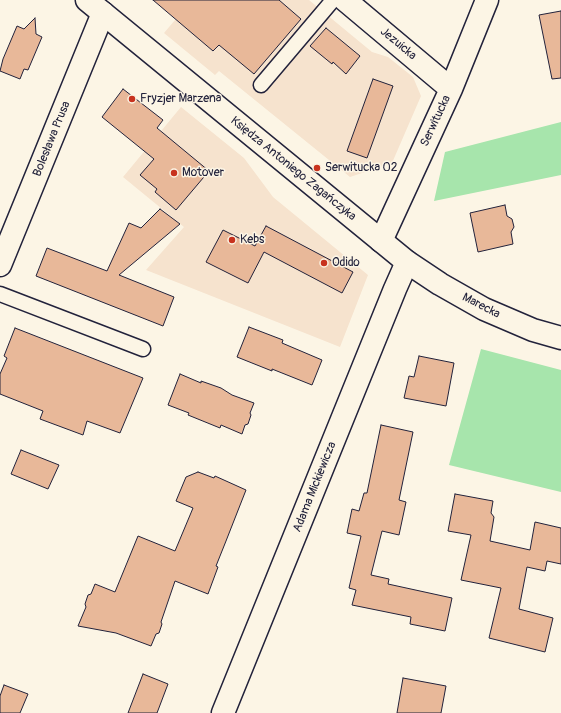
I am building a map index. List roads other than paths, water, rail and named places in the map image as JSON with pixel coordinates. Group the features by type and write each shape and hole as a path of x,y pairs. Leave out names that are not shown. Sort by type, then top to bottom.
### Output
{"street":[{"name":"Jezuicka","path":"345,0 451,89"},
{"name":"Serwitucka","path":"381,241 451,89 488,0"},
{"name":"Księdza Antoniego Zagańczyka","path":"95,7 407,262"},
{"name":"Bolesława Prusa","path":"0,265 95,7"},
{"name":"Marecka","path":"407,262 440,284 484,309 533,330 561,338"},
{"name":"Adama Mickiewicza","path":"224,713 407,262"}],"lane":[{"path":"262,84 333,0"},
{"path":"0,294 143,349"}],"place":[{"name":"Fryzjer Marzena","path":"132,99"},
{"name":"Serwitucka 02","path":"317,168"},
{"name":"Motover","path":"174,173"},
{"name":"Kebs","path":"232,240"},
{"name":"Odido","path":"324,263"}]}
